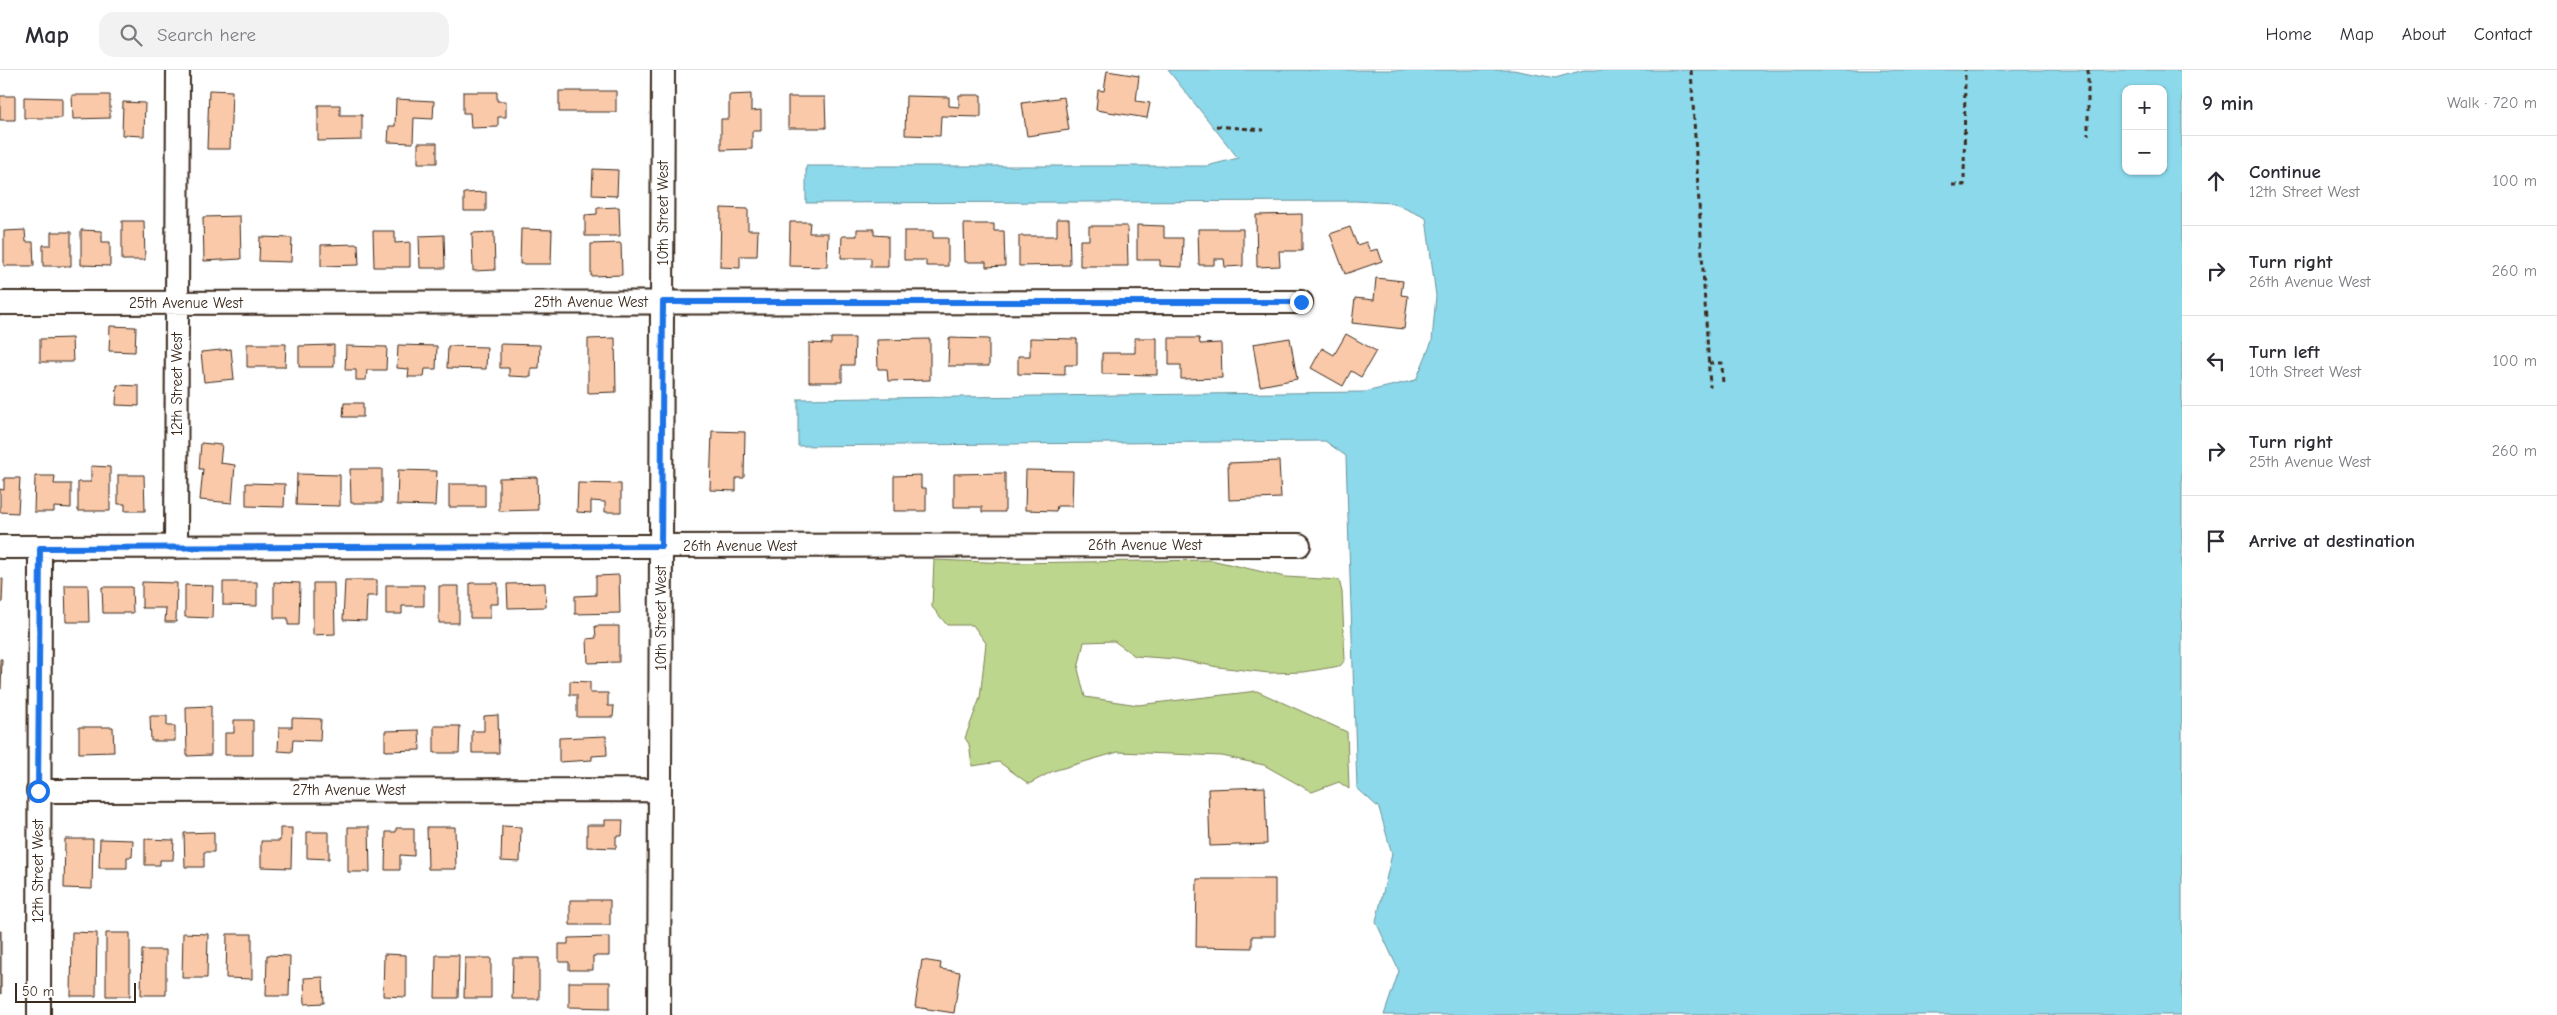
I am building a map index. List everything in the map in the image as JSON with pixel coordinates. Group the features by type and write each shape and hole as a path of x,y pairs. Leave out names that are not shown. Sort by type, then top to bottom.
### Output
{"street":[{"name":"12th Street West","path":"176,547 178,70"},
{"name":"10th Street West","path":"658,1015 664,70"},
{"name":"25th Avenue West","path":"0,304 1301,302"},
{"name":"26th Avenue West","path":"0,548 1299,545"},
{"name":"12th Street West","path":"39,1015 40,548"},
{"name":"27th Avenue West","path":"38,791 660,790"}],"path":[{"path":"1690,70 1710,387"},
{"path":"1952,185 1964,185 1965,70"},
{"path":"2088,70 2088,136"},
{"path":"1216,126 1264,130"},
{"path":"1709,363 1722,363 1723,386"}],"green space":[{"path":"934,560 1011,563 1211,560 1285,577 1339,580 1342,592 1345,660 1340,666 1304,672 1269,673 1218,667 1176,659 1135,656 1114,641 1084,642 1078,669 1085,697 1138,705 1257,691 1347,732 1349,789 1339,782 1312,792 1264,765 1222,756 1118,752 1053,771 1029,784 999,762 972,766 969,744 965,738 980,698 986,643 973,625 947,625 932,607"}],"water":[{"path":"1168,70 1513,70 1555,78 1584,70 2182,70 2182,1015 1384,1015 1399,971 1376,922 1392,854 1379,808 1357,788 1346,456 1325,441 798,446 798,399 1365,392 1416,380 1432,341 1436,296 1426,218 1393,203 1355,201 806,203 806,166 1207,166 1238,158"}],"building":[{"path":"1107,71 1139,76 1136,101 1150,103 1147,118 1096,110 1098,90 1104,91"},
{"path":"209,90 232,91 230,149 207,149"},
{"path":"559,91 616,91 616,112 559,112"},
{"path":"463,92 497,92 497,101 506,101 506,117 498,117 498,127 471,128 470,113 463,113"},
{"path":"751,94 751,111 761,110 761,131 752,131 752,149 721,150 721,119 729,119 729,95"},
{"path":"72,95 110,95 110,118 73,119"},
{"path":"959,95 981,95 981,117 941,116 940,136 905,135 906,96 949,97 949,106 959,107"},
{"path":"0,96 15,96 15,120 0,120"},
{"path":"24,97 62,98 62,118 24,118"},
{"path":"788,97 825,97 826,128 788,128"},
{"path":"1064,97 1069,130 1027,136 1022,103"},
{"path":"396,99 434,101 433,119 414,118 413,143 388,142 389,126 395,126"},
{"path":"123,102 145,103 144,136 122,135"},
{"path":"318,105 340,105 340,115 362,115 362,140 318,141"},
{"path":"418,143 437,143 437,163 418,163"},
{"path":"593,169 618,170 617,196 592,195"},
{"path":"486,192 486,211 464,211 464,193"},
{"path":"619,207 620,236 585,236 585,215 597,214 597,208"},
{"path":"721,208 748,209 748,230 758,230 757,256 740,256 740,268 720,267"},
{"path":"1302,214 1302,251 1279,251 1280,266 1257,267 1256,215"},
{"path":"240,216 241,259 204,261 203,217"},
{"path":"1057,219 1069,219 1070,265 1019,266 1019,236 1057,236"},
{"path":"122,221 144,221 145,260 122,260"},
{"path":"790,222 810,222 809,233 828,233 827,267 789,266"},
{"path":"964,224 994,224 994,231 1004,231 1005,266 986,267 986,262 965,262"},
{"path":"1137,225 1164,226 1164,238 1183,238 1182,267 1160,266 1160,260 1137,260"},
{"path":"1089,226 1127,226 1128,266 1080,266 1080,240 1089,240"},
{"path":"1350,227 1357,245 1366,242 1370,251 1378,249 1382,261 1345,274 1330,234"},
{"path":"521,229 552,230 551,264 520,264"},
{"path":"857,229 874,229 874,235 888,236 888,267 871,267 871,258 841,258 842,236 857,236"},
{"path":"1198,229 1243,229 1243,266 1225,267 1224,259 1214,259 1214,265 1199,265"},
{"path":"25,230 26,242 33,242 34,266 4,266 4,231"},
{"path":"81,230 102,231 102,242 110,242 110,266 81,265"},
{"path":"373,231 395,231 395,243 410,242 410,267 374,267"},
{"path":"904,231 933,231 933,238 948,238 948,266 926,266 926,260 904,260"},
{"path":"51,232 71,232 71,266 43,266 43,245 51,245"},
{"path":"494,232 495,270 473,271 472,233"},
{"path":"444,235 445,268 420,268 419,236"},
{"path":"260,237 292,238 291,262 259,261"},
{"path":"621,243 622,275 591,276 591,244"},
{"path":"358,244 359,265 321,266 321,245"},
{"path":"1376,278 1403,281 1401,295 1408,296 1404,329 1352,323 1355,298 1374,300"},
{"path":"110,326 136,327 135,352 109,351"},
{"path":"1346,334 1376,351 1361,377 1351,371 1343,386 1311,368 1322,348 1334,355"},
{"path":"72,338 73,362 40,362 40,339"},
{"path":"615,338 616,392 588,393 588,339"},
{"path":"831,338 855,338 854,365 842,365 842,382 809,382 809,343 831,344"},
{"path":"949,338 989,339 989,366 948,366"},
{"path":"1030,338 1077,339 1077,365 1065,365 1065,375 1018,374 1018,356 1030,356"},
{"path":"1135,338 1157,338 1157,375 1102,374 1102,353 1135,353"},
{"path":"1169,338 1199,338 1200,344 1221,343 1222,378 1181,379 1181,365 1169,365"},
{"path":"1290,338 1297,379 1260,386 1253,344"},
{"path":"930,339 930,380 888,381 887,369 878,369 877,340"},
{"path":"247,344 286,344 285,367 247,367"},
{"path":"500,344 540,345 539,368 531,368 531,377 509,376 509,368 500,368"},
{"path":"334,345 334,367 299,367 299,346"},
{"path":"398,345 437,346 436,369 425,369 424,377 408,377 409,369 397,368"},
{"path":"346,346 387,347 386,370 367,370 366,380 356,380 356,370 345,370"},
{"path":"448,346 487,347 486,369 447,368"},
{"path":"231,349 234,379 204,382 201,352"},
{"path":"117,385 139,386 139,406 116,405"},
{"path":"344,403 363,403 363,417 343,417"},
{"path":"712,431 745,432 744,478 736,478 736,491 710,490"},
{"path":"201,443 222,445 220,463 235,465 232,503 200,500 203,469 199,469"},
{"path":"1279,461 1281,498 1229,500 1228,463"},
{"path":"91,466 110,467 110,511 78,511 78,482 91,482"},
{"path":"350,469 382,469 382,503 351,503"},
{"path":"398,470 437,471 435,506 397,505"},
{"path":"1026,470 1073,471 1072,506 1057,506 1056,511 1025,510"},
{"path":"1005,473 1005,512 982,512 982,507 954,507 954,474"},
{"path":"297,474 340,475 340,506 296,505"},
{"path":"118,475 144,475 145,511 125,511 125,504 118,504"},
{"path":"921,475 921,488 926,488 926,511 894,511 894,476"},
{"path":"35,476 55,476 54,484 71,484 71,508 54,507 54,512 34,512"},
{"path":"537,477 538,510 499,511 499,478"},
{"path":"4,478 20,478 18,513 0,512 0,489 4,490"},
{"path":"246,483 285,484 284,507 246,506"},
{"path":"578,483 621,484 621,512 605,512 605,502 591,501 591,513 577,512"},
{"path":"449,484 485,484 485,507 449,507"},
{"path":"619,575 620,613 575,614 575,596 596,595 596,576"},
{"path":"0,579 3,579 2,603 0,603"},
{"path":"345,580 377,580 377,596 367,596 366,621 343,620"},
{"path":"142,582 177,583 176,622 165,622 166,608 142,608"},
{"path":"223,582 257,582 257,606 223,605"},
{"path":"274,582 300,583 299,625 288,625 288,618 274,618"},
{"path":"313,583 334,583 335,634 313,635"},
{"path":"470,583 498,583 498,604 490,604 490,618 470,618"},
{"path":"545,583 546,607 508,608 507,584"},
{"path":"65,585 88,585 89,622 66,622"},
{"path":"185,585 213,586 212,618 185,617"},
{"path":"386,585 424,585 424,606 402,606 402,614 386,614"},
{"path":"439,586 459,586 459,623 439,623"},
{"path":"102,587 132,587 133,613 103,613"},
{"path":"595,626 619,626 619,662 588,663 587,639 596,638"},
{"path":"0,659 2,659 1,689 0,689"},
{"path":"570,681 590,682 590,693 608,693 608,706 614,706 613,717 577,717 577,695 570,695"},
{"path":"211,706 211,755 187,756 186,707"},
{"path":"498,715 499,753 472,753 472,731 484,731 484,716"},
{"path":"150,716 167,716 167,726 175,726 175,741 151,741"},
{"path":"292,718 321,719 320,741 293,740 292,752 278,751 279,727 292,727"},
{"path":"234,720 253,720 253,755 225,755 225,733 234,733"},
{"path":"434,726 460,726 459,753 434,753"},
{"path":"79,727 113,727 114,752 79,753"},
{"path":"419,730 420,750 385,751 385,731"},
{"path":"606,736 607,755 592,756 592,760 559,762 559,738"},
{"path":"1265,787 1267,844 1210,846 1208,789"},
{"path":"605,820 623,820 622,836 616,836 616,848 587,847 587,825 605,825"},
{"path":"502,826 521,827 520,862 501,861"},
{"path":"348,827 369,827 370,872 348,872"},
{"path":"427,827 455,827 456,869 428,869"},
{"path":"280,828 292,828 291,868 261,867 261,841 280,841"},
{"path":"396,828 414,828 414,856 400,855 400,870 385,870 386,832 396,832"},
{"path":"214,832 214,852 204,852 204,867 185,867 184,833"},
{"path":"307,832 329,832 329,859 307,858"},
{"path":"65,839 93,839 92,889 64,888"},
{"path":"100,839 133,840 132,857 127,857 127,868 99,868"},
{"path":"145,839 174,840 173,860 160,860 160,865 145,865"},
{"path":"1197,879 1275,879 1275,936 1252,936 1252,948 1196,947"},
{"path":"570,900 610,900 610,925 570,925"},
{"path":"1,931 1,994 0,994"},
{"path":"72,932 97,933 96,996 71,996"},
{"path":"106,933 130,933 130,996 106,996"},
{"path":"183,933 208,934 207,978 182,978"},
{"path":"227,934 252,934 252,979 226,978"},
{"path":"609,937 609,956 593,956 593,970 569,970 569,962 559,962 559,944 568,944 568,938"},
{"path":"142,950 166,950 166,995 141,995"},
{"path":"384,954 406,955 406,997 383,996"},
{"path":"267,955 290,956 289,996 266,996"},
{"path":"436,955 459,955 458,998 435,998"},
{"path":"465,958 491,958 491,998 464,998"},
{"path":"513,958 539,958 539,999 512,999"},
{"path":"922,960 941,963 940,969 960,972 954,1013 915,1007"},
{"path":"323,977 324,1003 305,1004 304,978"},
{"path":"569,982 610,982 610,1008 569,1007"}],"route":[{"path":"38,791 40,548 661,546 663,302 1301,302"}]}
